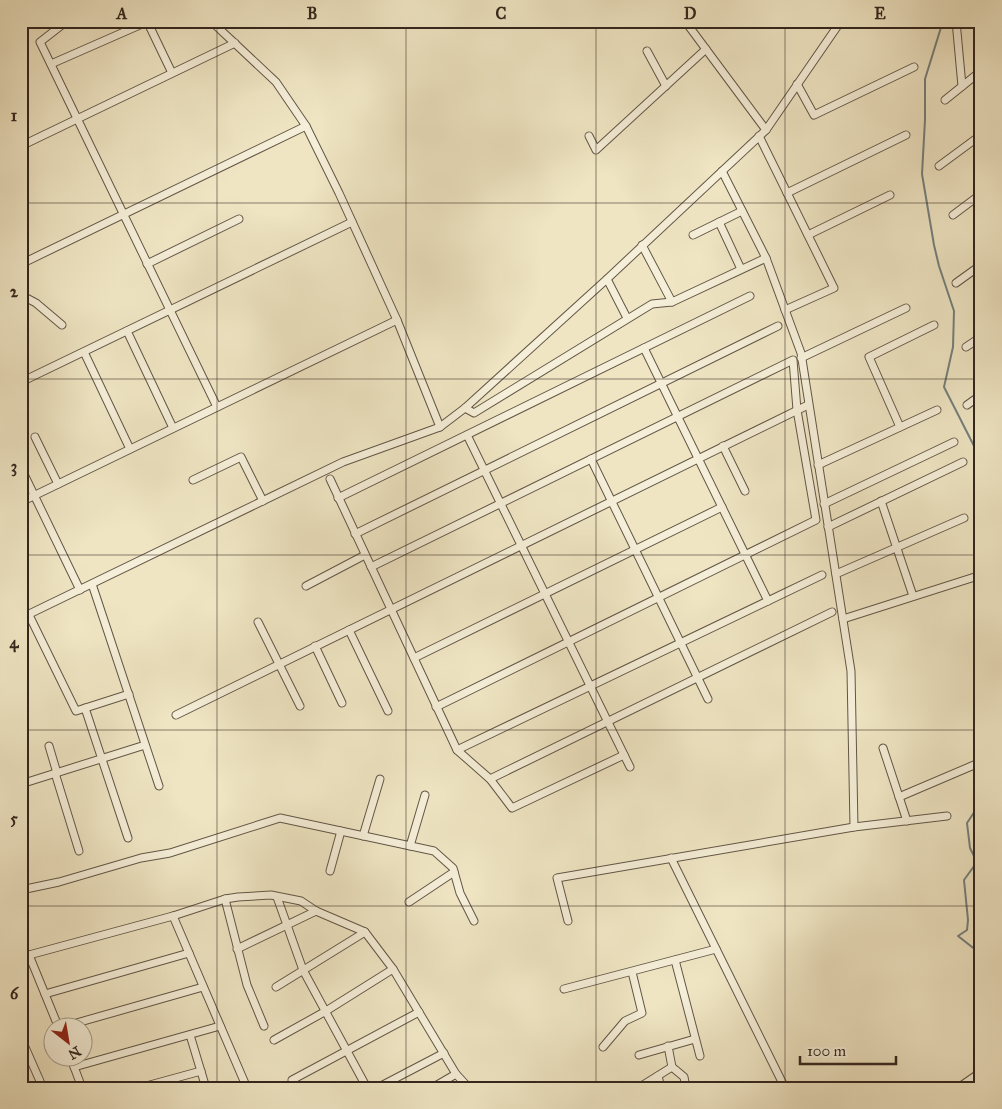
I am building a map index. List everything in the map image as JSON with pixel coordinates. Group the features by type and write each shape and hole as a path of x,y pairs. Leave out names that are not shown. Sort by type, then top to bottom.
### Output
{"street":[{"path":"68,21 40,42 217,407"},
{"path":"210,21 276,82 306,126 397,320 440,427"},
{"path":"685,21 766,130"},
{"path":"21,618 343,462 440,427 465,408 607,279 766,130 841,22 850,24 865,21"},
{"path":"956,21 962,86"},
{"path":"51,64 148,22 172,73"},
{"path":"21,146 235,43"},
{"path":"588,136 596,150 706,50"},
{"path":"647,51 666,86"},
{"path":"797,84 814,115 914,67"},
{"path":"945,100 981,71"},
{"path":"21,264 306,126"},
{"path":"939,166 981,134"},
{"path":"787,193 906,135"},
{"path":"759,136 834,288 785,310"},
{"path":"722,171 766,258 801,353 851,671 854,827"},
{"path":"953,215 981,194"},
{"path":"808,235 890,195"},
{"path":"693,235 742,211"},
{"path":"148,264 239,219"},
{"path":"21,382 352,222"},
{"path":"719,222 741,269"},
{"path":"642,245 672,302"},
{"path":"465,408 474,413 652,304 672,302 766,258"},
{"path":"956,283 981,265"},
{"path":"607,279 627,318"},
{"path":"21,295 36,303 62,325"},
{"path":"338,498 750,296"},
{"path":"801,358 906,308"},
{"path":"21,502 397,320"},
{"path":"900,427 869,357 934,325"},
{"path":"355,534 778,326"},
{"path":"127,331 173,428"},
{"path":"966,348 981,337"},
{"path":"644,348 768,601"},
{"path":"84,352 130,449"},
{"path":"371,567 793,360 797,410 816,520 436,707"},
{"path":"967,405 981,395"},
{"path":"176,715 808,405"},
{"path":"818,466 937,410"},
{"path":"467,435 630,767"},
{"path":"35,437 58,484"},
{"path":"824,504 954,442"},
{"path":"723,446 745,491"},
{"path":"193,480 241,457 262,501"},
{"path":"591,460 708,699"},
{"path":"828,527 963,462"},
{"path":"21,468 80,590"},
{"path":"330,479 456,750 490,779 512,808 624,756"},
{"path":"881,501 913,596"},
{"path":"414,658 722,507"},
{"path":"836,574 964,518"},
{"path":"306,586 365,555"},
{"path":"456,750 822,575"},
{"path":"843,619 981,575"},
{"path":"92,584 159,786"},
{"path":"490,779 832,612"},
{"path":"29,614 76,712 129,694"},
{"path":"258,622 300,706"},
{"path":"349,630 388,711"},
{"path":"315,646 342,703"},
{"path":"86,708 128,838"},
{"path":"21,784 145,745"},
{"path":"49,746 79,851"},
{"path":"883,748 907,821"},
{"path":"899,797 981,762"},
{"path":"363,836 380,779"},
{"path":"410,846 425,795"},
{"path":"568,921 557,878 854,827 947,816"},
{"path":"21,890 59,882 141,858 170,853 280,818 434,851 453,868 460,893 474,921"},
{"path":"330,871 342,831"},
{"path":"671,858 785,1088"},
{"path":"409,902 454,872"},
{"path":"21,960 29,954 173,916 238,896 271,896 301,901 316,911 365,932 393,969 456,1074 469,1088"},
{"path":"278,897 303,970 367,1088"},
{"path":"225,899 247,985 264,1026"},
{"path":"238,949 316,911"},
{"path":"173,916 247,1088"},
{"path":"276,987 365,932"},
{"path":"564,990 716,949"},
{"path":"45,994 189,953"},
{"path":"29,954 54,1016"},
{"path":"675,960 700,1056"},
{"path":"274,1040 326,1011 393,969"},
{"path":"603,1047 625,1021 642,1013 632,972"},
{"path":"92,1019 204,987"},
{"path":"292,1080 419,1012"},
{"path":"82,1088 74,1067 220,1026"},
{"path":"190,1034 206,1088"},
{"path":"21,1038 43,1088"},
{"path":"638,1054 696,1039"},
{"path":"668,1046 672,1067 684,1077 686,1088"},
{"path":"377,1088 444,1054"},
{"path":"643,1085 672,1067"},
{"path":"139,1088 201,1072"},
{"path":"958,1088 980,1073 981,1084"},
{"path":"432,1088 456,1074"},
{"path":"658,1076 661,1088"}],"waterway":[{"path":"943,21 925,79 922,174 934,245 954,311 953,347 944,387 974,446 981,476"},
{"path":"981,492 974,523 981,537"},
{"path":"981,635 974,666 981,686"},
{"path":"981,802 967,823 970,848 977,862 964,880 968,920 967,930 958,936 981,954"}]}
